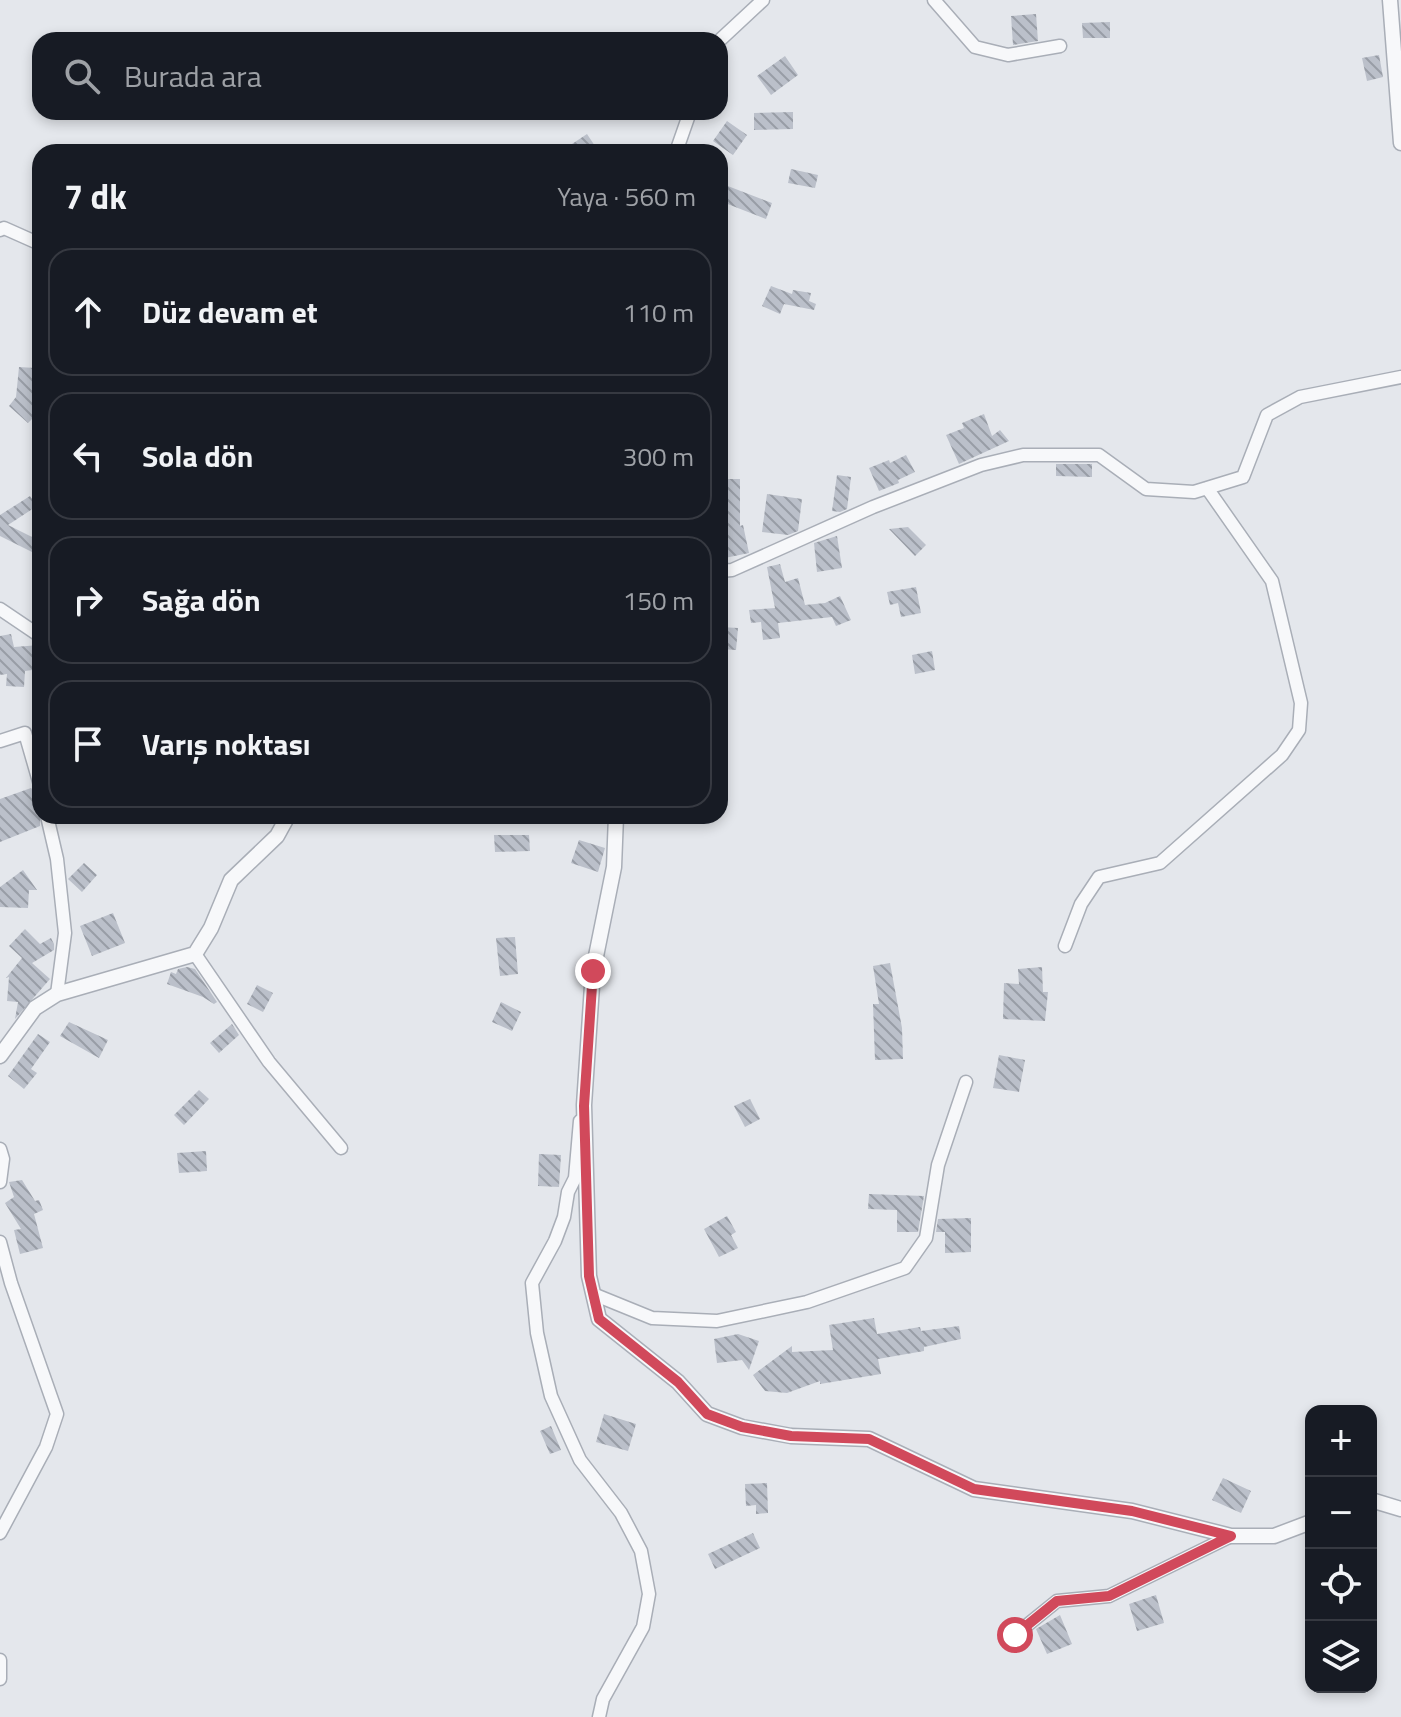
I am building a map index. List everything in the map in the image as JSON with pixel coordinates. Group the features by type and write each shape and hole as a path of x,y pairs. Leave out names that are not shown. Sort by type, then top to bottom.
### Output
{"street":[{"path":"728,33 763,0"},
{"path":"934,0 975,47 1008,55 1060,46"},
{"path":"1390,0 1396,43 1401,143"},
{"path":"679,144 687,120"},
{"path":"0,230 4,228 32,240"},
{"path":"728,570 873,507 981,465 1023,455 1099,455 1146,489 1194,492 1243,477 1267,415 1300,397 1401,377"},
{"path":"1065,946 1081,904 1099,877 1160,863 1282,755 1299,730 1301,703 1272,581 1207,488"},
{"path":"0,609 32,631"},
{"path":"0,741 25,733 32,757"},
{"path":"49,824 57,859 65,933 57,994"},
{"path":"0,1056 35,1008 57,994 195,954 211,928 231,880 277,836 284,824"},
{"path":"616,824 614,867 593,971 584,1106 589,1276 599,1319 678,1382 707,1414 730,1423 791,1436 869,1439 974,1489 1132,1511 1231,1536 1274,1536 1305,1524"},
{"path":"195,954 269,1062 341,1148"},
{"path":"593,1294 652,1318 717,1321 807,1302 905,1268 926,1238 938,1165 966,1082"},
{"path":"584,1106 580,1117 575,1178 568,1192 564,1217 532,1283 537,1333 551,1396 580,1460 621,1513 641,1551 649,1594 643,1627 607,1689 599,1717"},
{"path":"0,1149 3,1159 0,1182"},
{"path":"0,1242 11,1283 57,1414 46,1447 0,1533"},
{"path":"1377,1502 1401,1509"},
{"path":"1015,1635 1057,1601 1109,1596 1231,1536"},
{"path":"0,1660 0,1679"}],"building":[{"path":"1036,14 1038,41 1013,45 1011,16"},
{"path":"1110,22 1110,38 1083,38 1082,23"},
{"path":"1379,55 1383,77 1367,81 1362,58"},
{"path":"785,56 798,75 771,95 757,76"},
{"path":"793,112 793,129 754,130 754,113"},
{"path":"727,121 747,135 733,155 728,152 728,144 713,141"},
{"path":"587,134 594,144 572,144"},
{"path":"791,169 818,175 815,188 788,183"},
{"path":"728,186 772,203 766,219 728,204"},
{"path":"771,286 792,294 793,290 811,293 809,301 816,304 814,310 784,304 780,314 762,306"},
{"path":"19,367 32,368 32,419 28,423 9,406 16,397"},
{"path":"984,414 992,436 1000,430 1009,441 959,464 946,435 964,428 962,423"},
{"path":"906,455 915,472 879,491 869,468"},
{"path":"1056,464 1092,464 1092,477 1056,476"},
{"path":"837,475 851,477 847,509 840,512 832,511"},
{"path":"728,479 740,479 740,526 743,525 749,553 728,557"},
{"path":"767,494 802,499 798,531 788,535 762,532"},
{"path":"30,496 32,509 8,525 32,537 32,552 0,536 0,515"},
{"path":"908,527 926,545 915,556 889,529"},
{"path":"837,536 842,568 817,572 814,543"},
{"path":"780,564 785,582 798,578 805,605 825,603 840,596 851,620 836,626 832,617 778,623 780,638 763,640 761,622 751,623 749,610 775,608 767,567"},
{"path":"916,587 921,613 901,617 898,603 890,605 887,592"},
{"path":"728,627 738,628 736,650 728,650"},
{"path":"11,634 14,647 32,646 32,670 25,671 24,687 6,686 7,674 0,675 0,636"},
{"path":"932,651 935,670 915,674 912,655"},
{"path":"31,788 32,824 40,826 0,842 0,799"},
{"path":"494,835 529,835 530,851 495,852"},
{"path":"579,840 605,848 598,872 571,863"},
{"path":"84,863 97,875 82,892 68,879"},
{"path":"23,870 37,890 29,890 28,908 0,907 0,887"},
{"path":"113,913 125,943 92,956 80,926"},
{"path":"25,929 40,944 51,938 54,950 32,963 50,979 15,1019 18,1002 7,1001 9,977 6,978 22,958 9,946"},
{"path":"515,937 518,974 500,976 496,938"},
{"path":"890,963 902,1028 903,1059 875,1060 873,1004 879,1004 873,966"},
{"path":"1042,967 1043,992 1048,992 1045,1021 1003,1019 1004,983 1019,984 1018,969"},
{"path":"178,969 195,969 217,1002 214,1004 167,984 171,972 176,974"},
{"path":"257,985 273,993 263,1012 247,1004"},
{"path":"501,1002 521,1012 512,1031 492,1022"},
{"path":"69,1022 108,1040 99,1058 60,1036"},
{"path":"232,1024 239,1035 219,1053 210,1043"},
{"path":"38,1034 50,1042 31,1069 37,1073 24,1089 8,1076"},
{"path":"999,1055 1025,1060 1019,1092 993,1088"},
{"path":"199,1090 209,1099 184,1125 174,1115"},
{"path":"750,1099 760,1119 745,1127 734,1106"},
{"path":"206,1151 207,1171 179,1173 177,1153"},
{"path":"539,1154 561,1155 559,1187 538,1186"},
{"path":"22,1180 35,1201 39,1200 43,1210 34,1214 43,1248 20,1254 14,1230 21,1229 5,1203 14,1197 9,1182"},
{"path":"869,1194 924,1196 918,1232 897,1232 897,1210 868,1209"},
{"path":"727,1216 736,1232 731,1235 738,1248 719,1257 704,1229"},
{"path":"971,1218 971,1252 945,1253 945,1232 936,1232 938,1219"},
{"path":"874,1318 877,1334 920,1327 921,1331 959,1326 961,1339 924,1347 924,1351 878,1359 881,1374 820,1384 820,1381 787,1393 765,1391 753,1375 792,1346 792,1352 833,1350 829,1325"},
{"path":"738,1334 759,1341 749,1370 742,1360 717,1363 714,1339"},
{"path":"604,1414 636,1424 628,1451 596,1442"},
{"path":"551,1426 561,1450 550,1454 540,1431"},
{"path":"1223,1478 1251,1491 1241,1513 1212,1500"},
{"path":"767,1483 768,1513 756,1514 756,1505 746,1506 745,1484"},
{"path":"753,1533 760,1548 715,1569 708,1554"},
{"path":"1156,1595 1164,1623 1137,1631 1129,1604"},
{"path":"1060,1615 1072,1644 1047,1654 1036,1629"}],"route":[{"path":"593,971 584,1106 589,1276 599,1319 678,1382 707,1414 742,1427 791,1436 869,1439 974,1489 1132,1511 1231,1536 1109,1596 1057,1601 1015,1635"}]}
